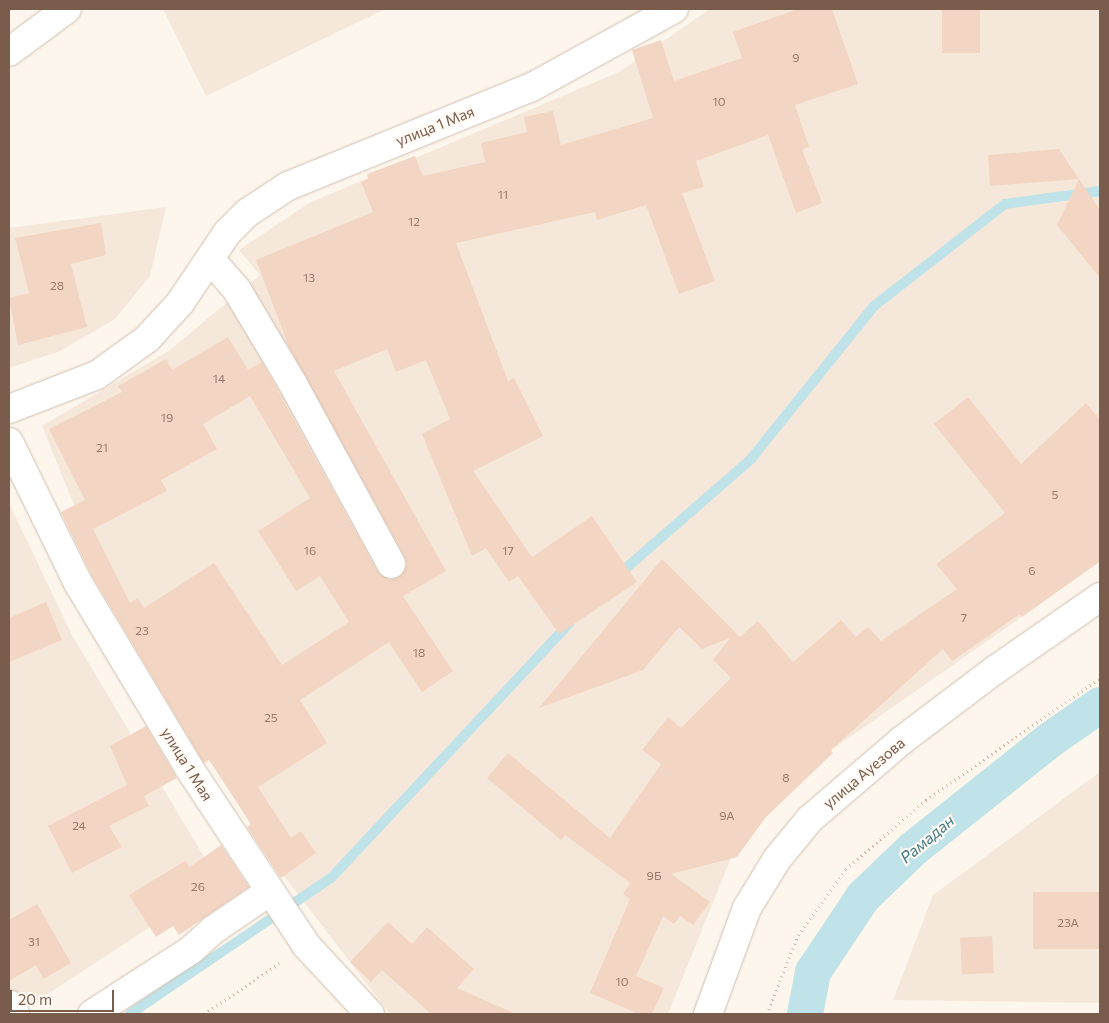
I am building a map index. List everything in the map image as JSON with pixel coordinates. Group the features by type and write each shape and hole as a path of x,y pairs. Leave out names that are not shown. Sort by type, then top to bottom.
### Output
{"street":[{"path":"9,52 67,9"},
{"name":"улица 1 Мая","path":"9,409 88,379 121,359 147,339 180,303 211,260 227,233 247,213 288,186 532,87 674,9"},
{"path":"211,260 237,290 293,384 390,564"},
{"name":"улица 1 Мая","path":"9,442 78,584 189,768 269,892"},
{"name":"улица Ауезова","path":"708,1014 747,908 777,859 810,818 901,741 995,670 1100,597"},
{"path":"92,1014 191,950 213,930 269,892 306,946 370,1014"},
{"path":"9,1004 15,1014"}],"path":[{"path":"767,1014 798,935 846,869 926,800 1100,678"},
{"path":"204,1014 306,946"}],"shaded area":[{"path":"163,9 385,9 206,96"},
{"path":"710,9 1100,9 1100,562 790,779 731,858 668,1014 390,1014 277,867 115,606 42,426 170,350 260,275 239,250 309,203 619,72"},
{"path":"166,207 150,276 115,319 60,351 9,368 9,228"},
{"path":"9,503 72,635 219,882 17,1014 9,1014"},
{"path":"1100,772 1100,1003 893,1000 933,895"}],"building":[{"path":"798,9 832,9 858,84 795,105 809,147 802,149 822,203 796,213 768,135 696,161 704,187 682,193 715,281 679,294 646,205 597,220 595,212 456,243 508,381 514,378 543,436 473,471 532,557 592,516 637,582 559,634 518,576 509,582 486,548 472,556 422,434 450,419 426,360 396,372 387,349 334,371 446,571 403,596 453,671 422,692 389,642 300,700 327,743 258,787 291,838 301,831 316,853 281,878 247,827 251,824 209,760 204,763 202,760 92,576 61,512 85,500 49,429 122,392 118,386 166,359 172,370 228,337 248,370 262,362 377,571 390,580 399,577 407,565 405,557 289,347 256,260 373,212 361,182 368,179 367,174 415,156 423,176 485,162 481,143 527,132 524,117 553,111 561,145 653,118 632,50 661,40 674,81 742,58 733,32","holes":["250,396 310,498 258,531 296,591 320,576 349,622 282,665 214,563 144,608 138,598 130,603 93,529 167,491 161,480 217,449 203,424"]},
{"path":"942,9 980,9 980,53 942,53"},
{"path":"1059,149 1079,179 990,186 988,155"},
{"path":"1079,179 1100,210 1100,278 1057,225"},
{"path":"101,223 106,255 71,264 87,327 18,345 9,298 29,293 15,238"},
{"path":"968,397 1021,464 1086,403 1100,419 1100,561 1022,617 1020,614 952,661 943,649 831,750 833,753 765,818 737,857 671,874 710,902 693,925 680,916 674,924 663,916 636,976 664,988 652,1014 639,1014 590,993 630,899 623,894 630,883 565,835 561,840 487,778 508,753 610,838 661,764 642,750 668,717 681,728 731,678 713,660 730,638 702,649 679,627 643,670 539,708 662,559 740,637 758,621 793,662 841,620 856,637 868,627 881,641 957,589 936,564 1005,513 934,424"},
{"path":"46,602 62,640 9,662 9,618"},
{"path":"146,726 177,778 144,796 149,806 109,826 122,847 72,873 48,826 127,785 110,746"},
{"path":"221,845 249,887 179,935 173,926 156,937 129,895 185,861 190,867"},
{"path":"1033,892 1100,892 1100,949 1033,949"},
{"path":"37,904 71,963 43,979 36,965 9,981 9,920"},
{"path":"388,922 412,944 427,927 474,969 457,988 516,1014 431,1014 382,970 371,982 350,962"},
{"path":"992,936 994,973 962,975 960,938"}],"waterway":[{"path":"617,576 751,459 874,306 1005,204 1100,191"},
{"path":"130,1014 331,878 570,623"},
{"name":"Рамадан","path":"805,1014 813,972 863,897 913,849 1050,740 1100,705"}]}
